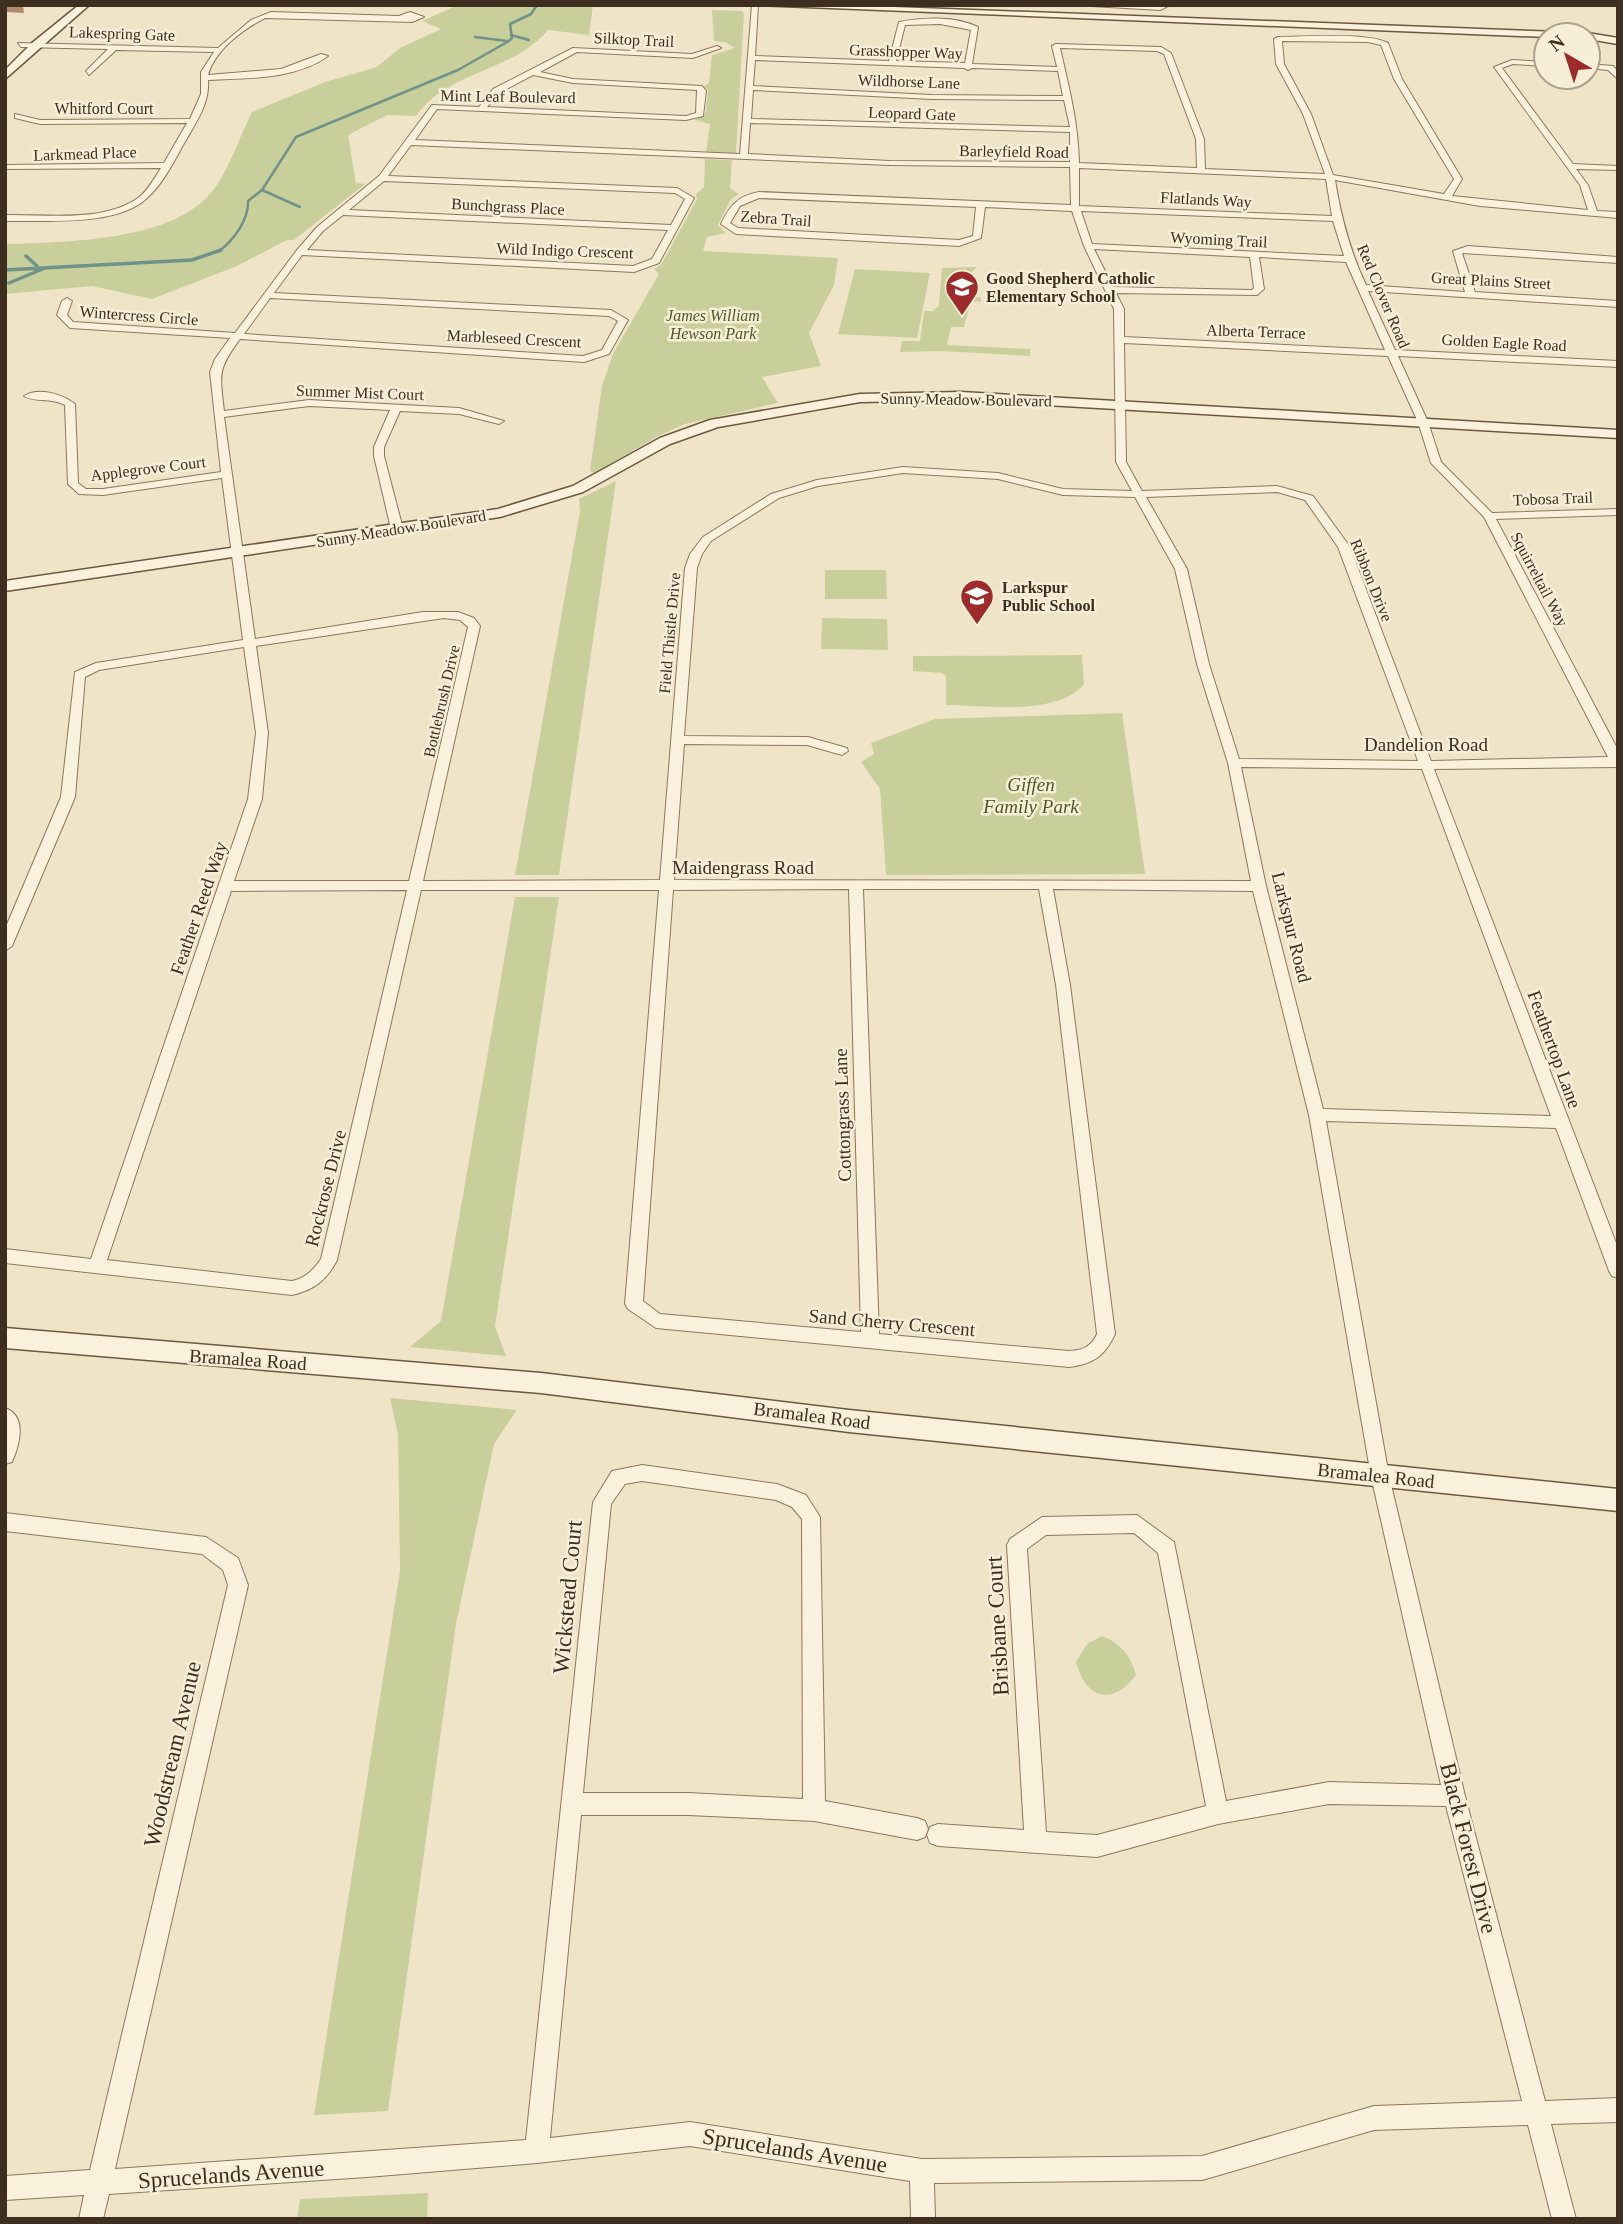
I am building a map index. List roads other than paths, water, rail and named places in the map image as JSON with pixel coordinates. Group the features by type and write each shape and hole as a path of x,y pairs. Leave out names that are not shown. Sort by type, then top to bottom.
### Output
{"main road":[{"path":"5,59 69,5"},
{"path":"5,76 35,45 85,5"},
{"path":"760,5 1532,34"},
{"path":"833,5 912,11"},
{"name":"Sunny Meadow Boulevard","path":"5,586 484,516 535,504 586,486 654,447 688,432 803,405 909,395 1618,433"},
{"name":"Bramalea Road","path":"5,1338 541,1383 849,1421 1618,1500"}],"street":[{"path":"744,157 755,5"},
{"path":"1077,5 1160,8 1167,5"},
{"path":"5,218 85,215 126,206 151,192 205,95 204,78 211,61 254,18 266,14 400,18"},
{"path":"891,64 902,24 950,23 968,24 975,29 968,68"},
{"name":"Red Clover Road","path":"1423,422 1349,259 1337,219 1330,177 1307,114 1280,64 1278,38 1368,40 1384,43 1398,79 1458,179 1447,198"},
{"name":"Lakespring Gate","path":"21,45 222,50"},
{"path":"1060,69 1056,47 1063,45 1158,50 1167,53 1200,139 1201,172"},
{"path":"89,73 114,47"},
{"name":"Silktop Trail","path":"482,108 496,91 576,50 693,56 717,48"},
{"path":"204,78 282,72 310,64 324,56"},
{"name":"Grasshopper Way","path":"750,58 968,68 1060,69"},
{"path":"1532,63 1512,62 1498,67 1571,166 1584,186 1593,213"},
{"path":"1602,67 1610,68 1618,76"},
{"name":"Larkspur Road","path":"1060,69 1069,98 1074,130 1075,207 1088,246 1119,309 1122,340 1121,462 1136,494 1181,569 1203,664 1234,763 1259,886 1317,1115 1380,1476"},
{"name":"Mint Leaf Boulevard","path":"237,552 215,372 235,338 300,251 382,178 435,107 686,118 701,114 702,91 699,88 573,81 531,72"},
{"name":"Wildhorse Lane","path":"749,89 932,97 1069,98"},
{"name":"Whitford Court","path":"18,116 40,122 191,121"},
{"name":"Leopard Gate","path":"748,121 1074,130"},
{"name":"Barleyfield Road","path":"408,142 744,157 1076,165 1330,177 1447,198 1618,215"},
{"name":"Larkmead Place","path":"5,167 166,165"},
{"path":"1571,166 1618,168"},
{"name":"Wild Indigo Crescent","path":"300,251 634,269 656,261 690,198 687,194 382,178"},
{"name":"Zebra Trail","path":"981,203 977,238 959,243 736,231 726,224 735,203 743,197 759,195 981,203 1075,207"},
{"name":"Flatlands Way","path":"1075,207 1337,219"},
{"name":"Bunchgrass Place","path":"341,212 672,229"},
{"name":"Wyoming Trail","path":"1088,246 1349,259"},
{"path":"1472,295 1457,251 1468,248 1618,260"},
{"path":"1111,290 1254,293 1259,289 1254,254"},
{"name":"Great Plains Street","path":"1363,288 1618,304"},
{"name":"Marbleseed Crescent","path":"235,338 584,359 606,352 623,320 611,313 269,295"},
{"name":"Wintercress Circle","path":"67,301 62,315 70,326 235,338"},
{"name":"Alberta Terrace","path":"1122,340 1389,351"},
{"name":"Golden Eagle Road","path":"1389,351 1618,364"},
{"name":"Applegrove Court","path":"30,396 55,397 70,404 73,484 83,492 103,492 226,474"},
{"name":"Summer Mist Court","path":"219,415 309,403 459,411 499,421"},
{"path":"396,408 379,447 379,456 397,529"},
{"name":"Squirreltail Way","path":"1423,422 1436,463 1489,516 1617,762"},
{"name":"Field Thistle Drive","path":"665,886 691,568 696,554 707,539 775,496 817,483 903,470 998,476 1063,492 1136,494"},
{"name":"Ribbon Drive","path":"1136,494 1277,489 1308,498 1344,547 1426,765"},
{"name":"Tobosa Trail","path":"1489,516 1618,512"},
{"name":"Feather Reed Way","path":"97,1265 255,799 262,733 237,552"},
{"name":"Bottlebrush Drive","path":"250,642 423,616 460,615 470,619 474,626 473,633 414,886"},
{"path":"5,946 68,797 79,676 96,667 250,642"},
{"path":"677,740 808,741 842,751"},
{"name":"Dandelion Road","path":"1234,763 1426,765 1617,762"},
{"name":"Feathertop Lane","path":"1317,1115 1561,1122 1426,765"},
{"name":"Maidengrass Road","path":"227,886 1259,886"},
{"name":"Rockrose Drive","path":"5,1256 292,1288 316,1280 329,1260 414,886"},
{"name":"Sand Cherry Crescent","path":"665,886 634,1304 656,1321 1069,1359 1088,1357 1100,1350 1106,1334 1063,985 1045,886"},
{"name":"Cottongrass Lane","path":"856,886 870,1342"},
{"path":"1561,1122 1618,1271"},
{"path":"5,1416 9,1421 11,1439 5,1456"},
{"name":"Wickstead Court","path":"537,2151 574,1804 602,1502 619,1478 642,1474 777,1492 799,1501 811,1517 814,1810"},
{"name":"Black Forest Drive","path":"1380,1476 1454,1796 1564,2219"},
{"name":"Woodstream Avenue","path":"5,1522 206,1546 231,1564 238,1585 91,2219"},
{"name":"Brisbane Court","path":"1036,1843 1017,1545 1042,1527 1137,1524 1167,1548 1218,1813"},
{"path":"574,1804 688,1804 814,1810 928,1832 1097,1846 1218,1813 1329,1793 1454,1796"},
{"name":"Sprucelands Avenue","path":"5,2188 537,2151 690,2134 922,2171 1202,2168 1374,2118 1618,2110"},
{"path":"922,2171 923,2219"}],"waterway":[{"path":"512,35 510,24 531,14 537,5"},
{"path":"262,190 296,137 458,70 509,41 512,35"},
{"path":"512,35 529,40"},
{"path":"475,37 507,41"},
{"path":"220,250 239,230 246,215 248,201 262,190"},
{"path":"262,190 300,207"},
{"path":"5,270 192,260 220,250"},
{"path":"26,256 37,266"},
{"path":"9,283 45,268"}],"place":[{"name":"Good Shepherd Catholic Elementary School","path":"962,317"},
{"name":"Larkspur Public School","path":"977,626"}],"park label":[{"name":"James William Hewson Park","path":"713,324"},
{"name":"Giffen Family Park","path":"1031,795"}]}
